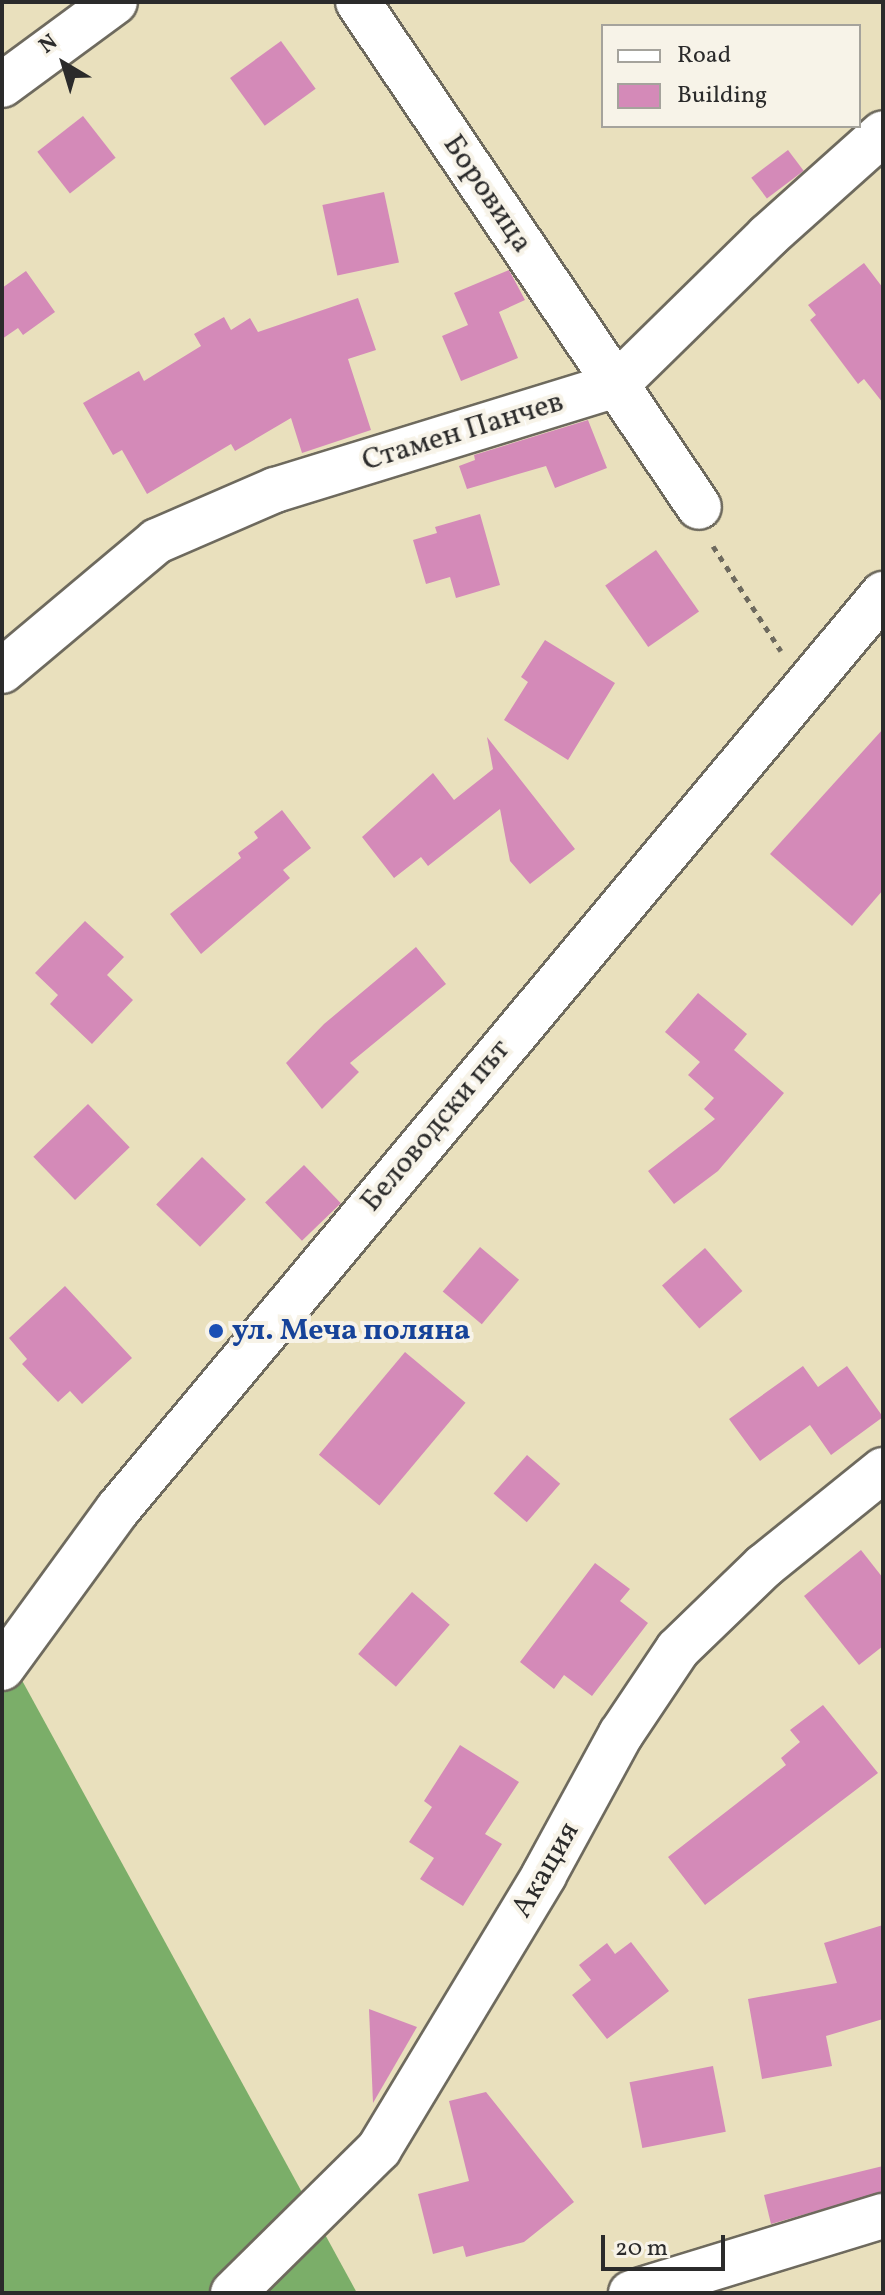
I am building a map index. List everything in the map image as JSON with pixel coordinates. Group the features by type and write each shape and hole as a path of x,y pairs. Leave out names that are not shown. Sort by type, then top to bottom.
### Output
{"street":[{"path":"2,85 115,2"},
{"name":"Боровица","path":"358,2 699,507"},
{"name":"Стамен Панчев","path":"2,671 157,541 275,490 616,385 768,236 883,133"},
{"name":"Беловодски път","path":"2,1668 123,1503 807,689 883,594"},
{"name":"Акация","path":"233,2293 379,2149 544,1875 621,1734 678,1649 764,1566 883,1470"},
{"path":"631,2293 883,2216"}],"path":[{"path":"699,507 715,552 807,689"}],"green space":[{"path":"2,1650 18,1673 357,2293 2,2293"}],"building":[{"path":"281,41 316,89 265,126 230,78"},
{"path":"83,116 116,158 70,193 37,152"},
{"path":"788,150 804,171 767,198 751,178"},
{"path":"384,192 399,262 337,276 322,205"},
{"path":"864,263 883,288 883,403 864,379 858,384 810,320 816,315 808,305"},
{"path":"509,270 525,300 499,312 518,358 461,381 442,336 468,325 454,293"},
{"path":"26,271 55,312 23,335 18,328 2,339 2,288"},
{"path":"358,298 376,350 348,359 371,430 302,453 291,418 235,451 231,444 147,494 122,450 113,455 83,403 139,371 144,381 201,346 194,334 224,317 231,330 250,318 258,332"},
{"path":"588,420 607,468 555,488 546,466 467,489 459,466 475,460 474,455"},
{"path":"480,514 500,585 456,598 450,577 426,584 413,540 437,533 435,527"},
{"path":"656,550 699,611 648,647 605,586"},
{"path":"545,640 615,683 568,760 504,720 528,682 521,677"},
{"path":"883,729 883,890 852,926 770,854"},
{"path":"487,737 575,849 530,884 510,861 500,809 428,866 421,857 394,878 362,837 433,773 454,800 493,769"},
{"path":"282,810 311,848 283,870 290,878 201,954 170,914 241,858 238,853 258,838 254,832"},
{"path":"85,921 124,957 107,975 133,1000 92,1044 50,1004 58,995 35,973"},
{"path":"416,947 446,984 350,1063 359,1072 322,1109 286,1063 324,1024"},
{"path":"698,993 747,1034 734,1050 784,1093 718,1171 674,1204 648,1171 715,1119 704,1109 714,1098 688,1075 700,1062 665,1032"},
{"path":"88,1104 130,1147 75,1200 33,1157"},
{"path":"202,1157 246,1199 200,1247 156,1204"},
{"path":"304,1165 341,1203 302,1241 265,1203"},
{"path":"480,1247 519,1280 482,1324 443,1291"},
{"path":"705,1248 742,1291 699,1328 662,1285"},
{"path":"65,1286 132,1358 82,1404 70,1391 58,1402 22,1364 27,1359 9,1338"},
{"path":"405,1352 466,1403 379,1505 319,1455"},
{"path":"803,1366 818,1387 847,1366 883,1417 831,1455 810,1425 760,1461 729,1419"},
{"path":"527,1455 560,1484 527,1522 494,1493"},
{"path":"861,1550 883,1578 883,1646 859,1665 804,1596"},
{"path":"595,1563 630,1589 620,1601 648,1623 592,1696 564,1675 554,1689 520,1662"},
{"path":"412,1592 450,1625 396,1687 358,1654"},
{"path":"823,1705 878,1773 705,1905 668,1857 786,1765 781,1758 800,1742 790,1730"},
{"path":"460,1745 519,1782 485,1834 502,1844 463,1906 420,1879 434,1858 409,1842 432,1807 424,1801"},
{"path":"883,1925 883,2019 826,2036 832,2066 762,2079 748,1999 837,1983 824,1943"},
{"path":"631,1942 669,1991 607,2039 572,1995 591,1980 579,1965 607,1943 615,1954"},
{"path":"369,2009 417,2027 373,2103"},
{"path":"713,2066 726,2132 642,2148 630,2082"},
{"path":"486,2092 574,2202 524,2242 466,2257 463,2246 433,2254 418,2194 469,2181 449,2101"},
{"path":"883,2166 883,2192 771,2224 764,2195"}],"place":[{"name":"ул. Меча поляна","path":"216,1331"}]}
